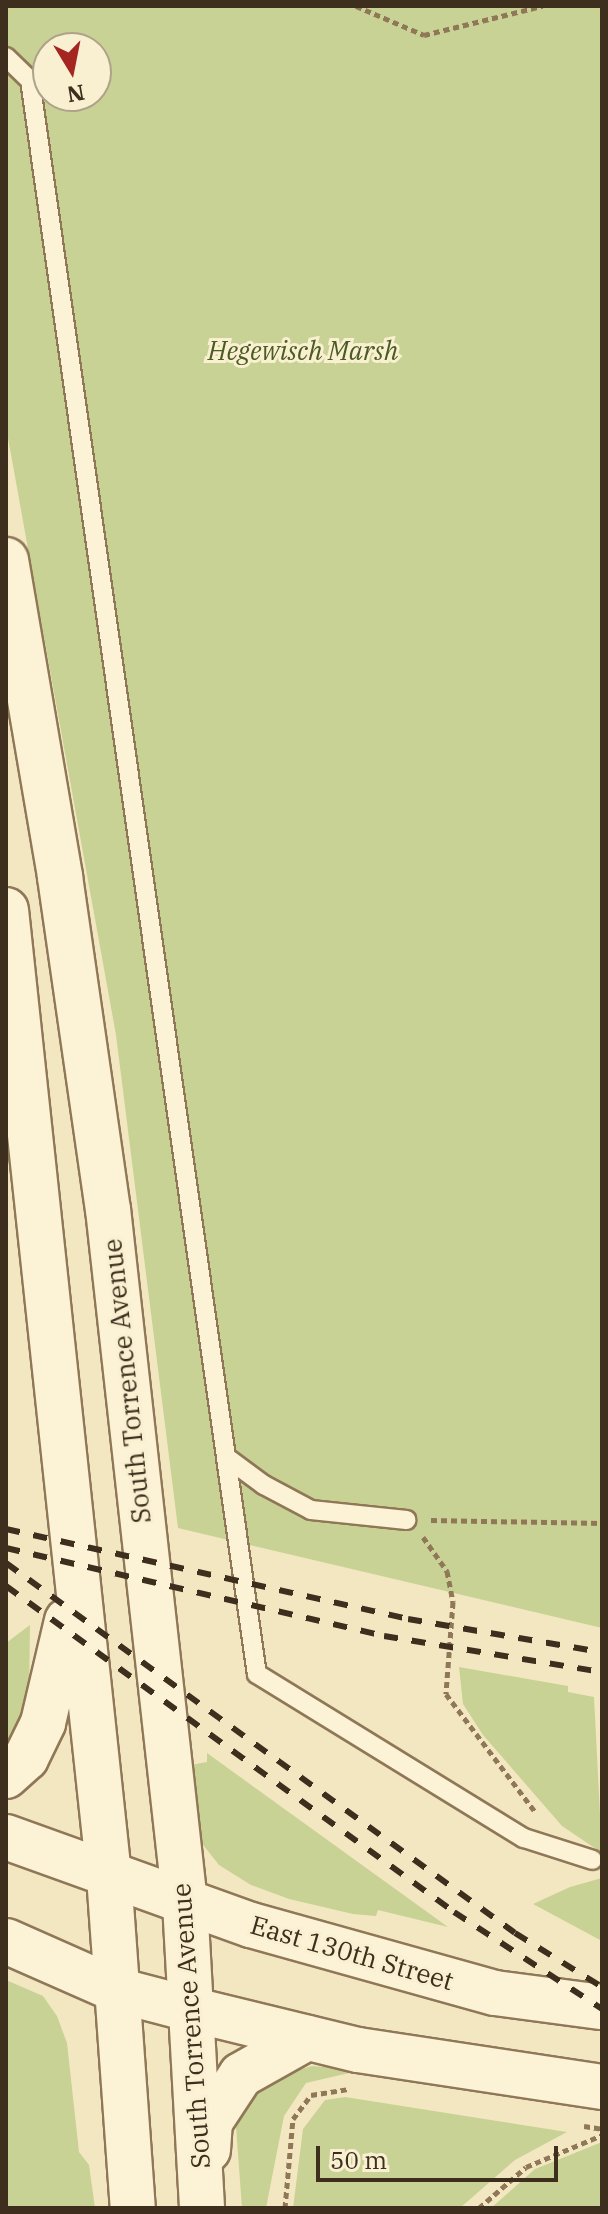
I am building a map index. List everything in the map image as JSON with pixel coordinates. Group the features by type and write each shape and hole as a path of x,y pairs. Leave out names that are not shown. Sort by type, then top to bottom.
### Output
{"main road":[{"name":"South Torrence Avenue","path":"6,560 60,877 108,1209 185,1903 204,2208"},
{"path":"6,910 109,1876 133,2208"},
{"path":"6,1776 26,1758 43,1723 75,1575"},
{"name":"East 130th Street","path":"6,1837 185,1903 495,1993 602,2007"},
{"path":"6,1941 117,1990 307,2038 602,2087"},
{"path":"204,2208 210,2122 241,2075 307,2038"}],"lane":[{"path":"6,57 30,80 257,1674 524,1838 593,1860"},
{"path":"226,1457 264,1485 311,1510 406,1520"}],"path":[{"path":"356,6 424,35 542,6"},
{"path":"406,1520 602,1523"},
{"path":"406,1520 447,1571 453,1602 446,1694 539,1816"},
{"path":"285,2208 293,2119 311,2095 356,2088"},
{"path":"479,2208 526,2167 602,2135"}],"green space":[{"name":"Hegewisch Marsh","path":"6,6 602,6 602,1628 178,1528 116,1035 6,427"},
{"path":"30,1625 29,1699 19,1733 6,1748 6,1643"},
{"path":"459,1667 568,1686 568,1692 594,1697 602,1853 562,1826 483,1735 463,1704"},
{"path":"207,1753 448,1927 378,1910 376,1916 353,1914 289,1899 251,1885 219,1865 196,1836 185,1766 207,1762"},
{"path":"602,1878 602,1941 533,1904 570,1887"},
{"path":"6,1980 43,1996 57,2016 67,2043 79,2152 89,2165 95,2208 6,2208"},
{"path":"312,2066 362,2070 306,2083 284,2116 266,2208 242,2208 236,2127 249,2100 278,2076"},
{"path":"345,2097 567,2132 515,2160 460,2208 293,2208 303,2129 325,2100"},
{"path":"602,2142 602,2208 491,2208 535,2169"}],"railway":[{"path":"6,1529 408,1619 602,1652"},
{"path":"6,1548 384,1636 602,1672"},
{"path":"6,1563 515,1933 602,1987"},
{"path":"6,1586 454,1912 602,2009"}]}
